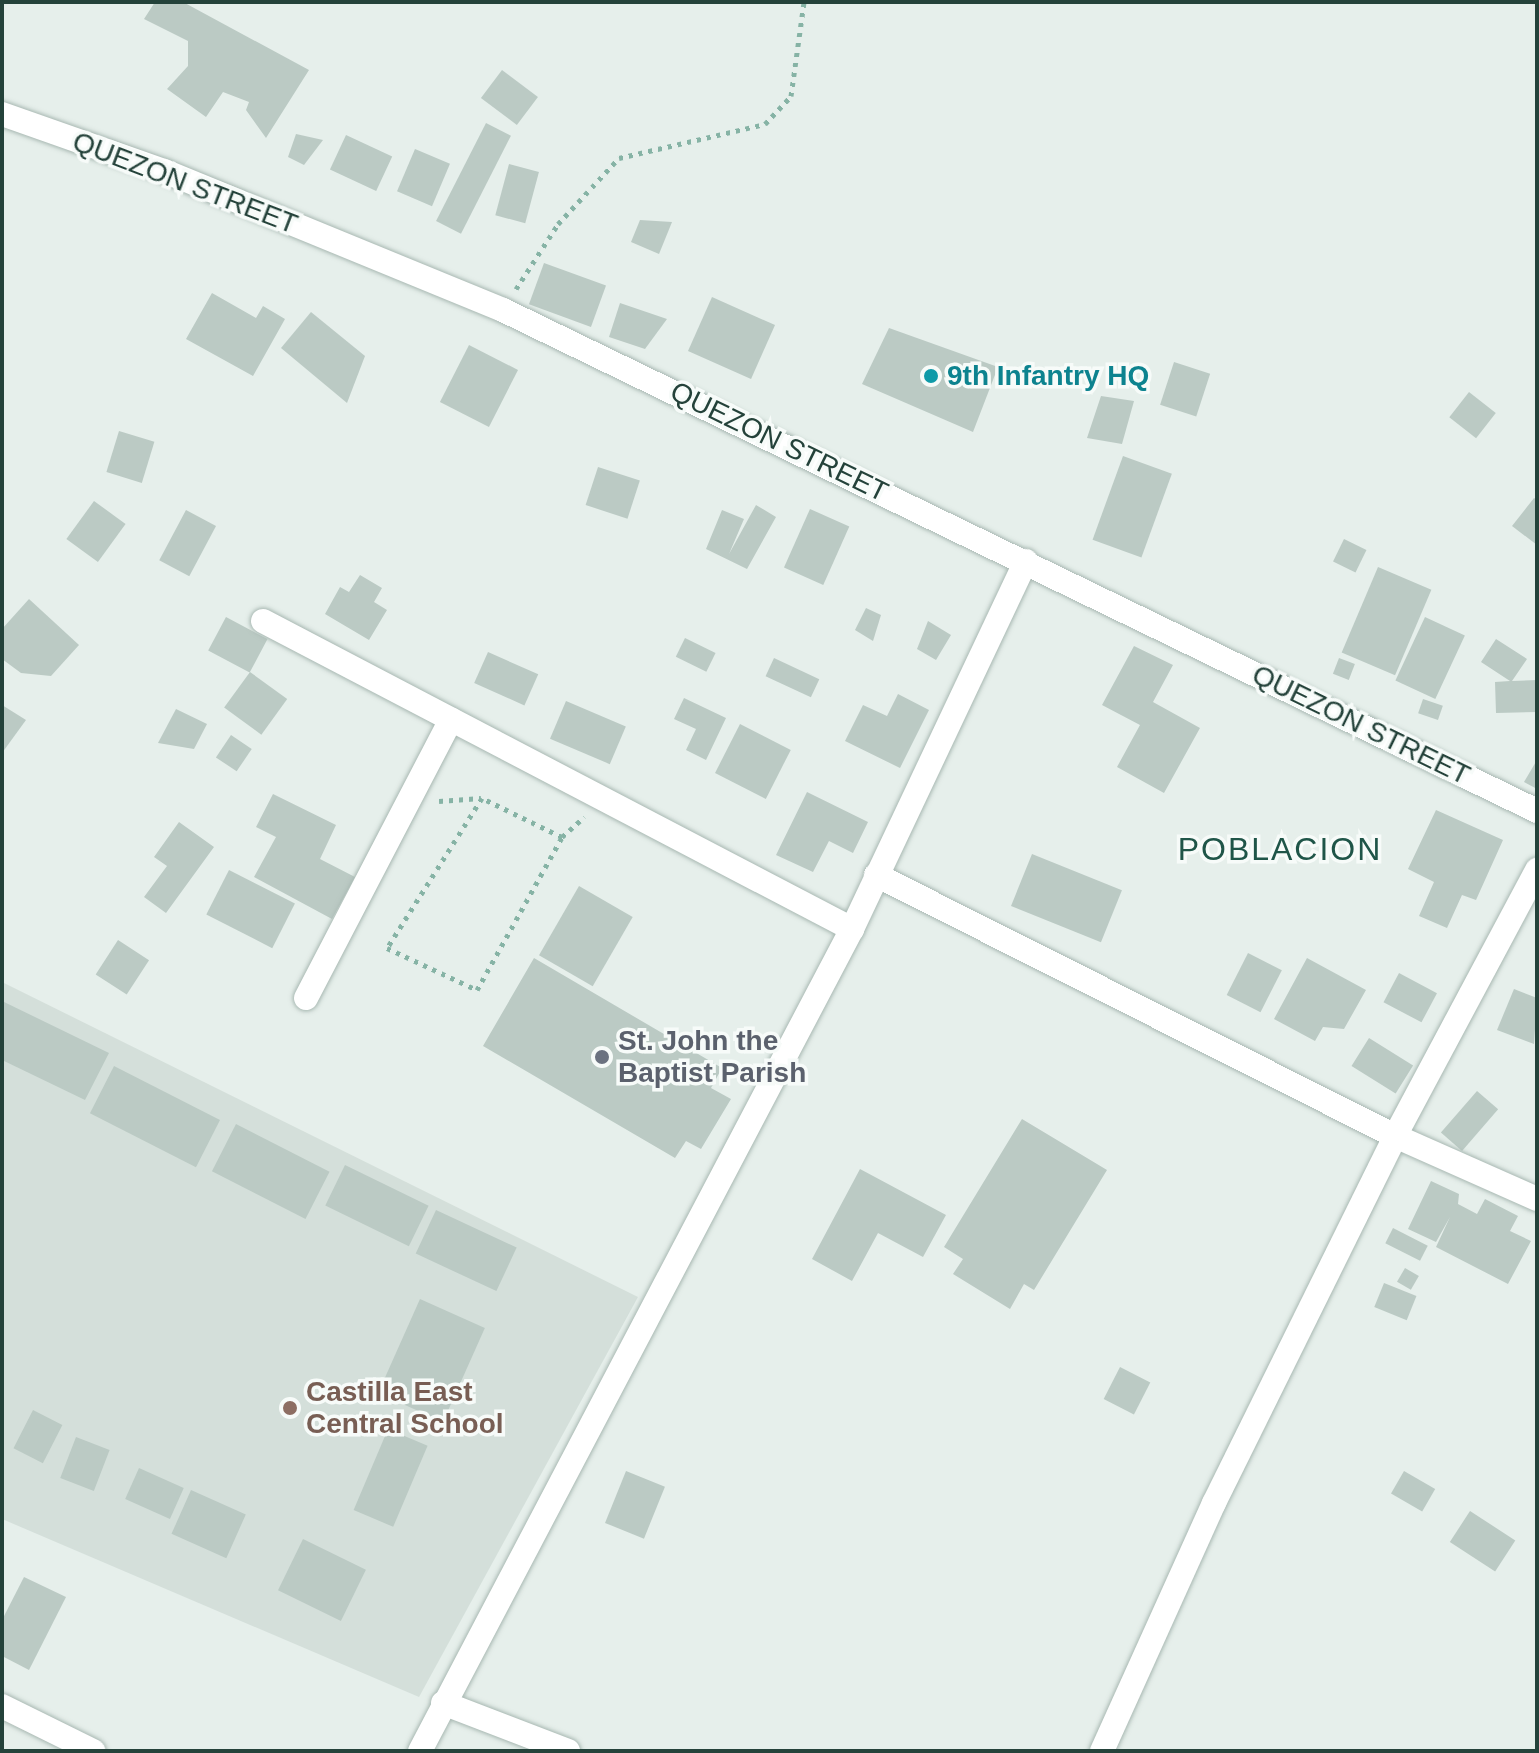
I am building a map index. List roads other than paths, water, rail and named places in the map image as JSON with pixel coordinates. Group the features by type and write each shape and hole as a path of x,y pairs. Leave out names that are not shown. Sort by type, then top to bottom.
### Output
{"street":[{"name":"QUEZON STREET","path":"2,114 164,171 503,310 1537,811"},
{"path":"420,1751 852,929 1026,561"},
{"path":"263,621 852,929"},
{"path":"306,998 451,719"},
{"path":"1102,1751 1214,1503 1395,1136 1537,870"},
{"path":"876,875 1395,1136 1537,1199"},
{"path":"443,1703 568,1751"},
{"path":"2,1706 93,1751"}],"place":[{"name":"9th Infantry HQ","path":"931,376"},
{"name":"St. John the Baptist Parish","path":"602,1057"},
{"name":"Castilla East Central School","path":"290,1408"}],"district":[{"name":"POBLACION","path":"1280,849"}]}
